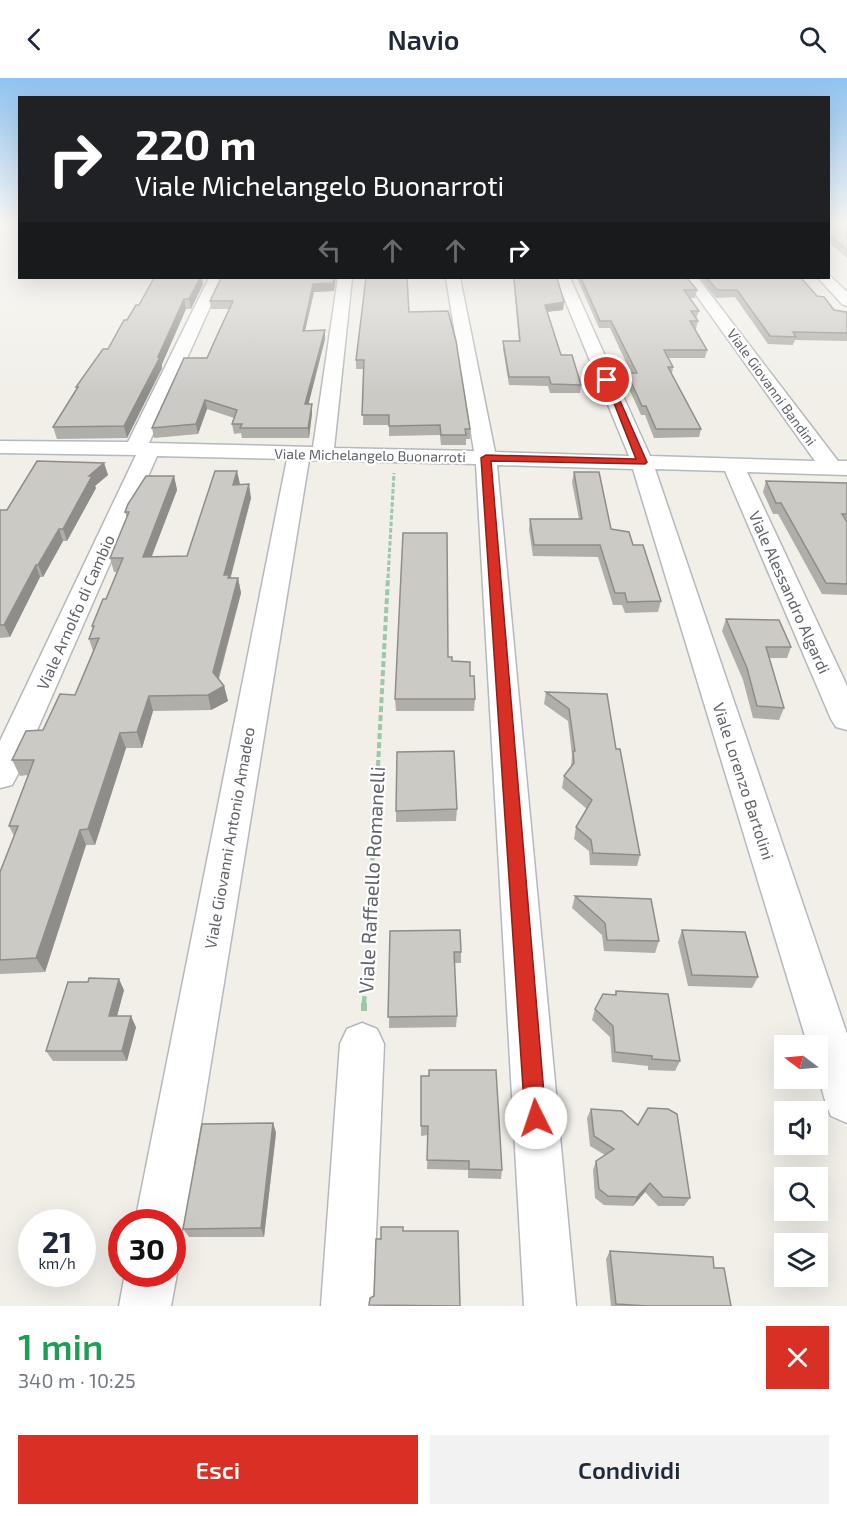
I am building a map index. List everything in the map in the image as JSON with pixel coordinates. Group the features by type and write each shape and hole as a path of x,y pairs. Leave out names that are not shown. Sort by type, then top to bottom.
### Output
{"street":[{"name":"Viale Arnolfo di Cambio","path":"0,776 215,279"},
{"name":"Viale Giovanni Antonio Amadeo","path":"163,1209 345,279"},
{"path":"453,279 486,458 550,1306"},
{"name":"Viale Lorenzo Bartolini","path":"564,279 642,462 847,1100"},
{"name":"Viale Giovanni Bandini","path":"692,279 839,467"},
{"path":"826,279 847,301"},
{"name":"Viale Michelangelo Buonarroti","path":"0,447 142,448 839,467"},
{"name":"Viale Alessandro Algardi","path":"733,464 847,719"},
{"path":"347,1306 363,1044"},
{"path":"145,1306 149,1287"}],"path":[{"name":"Viale Raffaello Romanelli","path":"363,1044 395,455"}],"building":[{"path":"153,279 199,279 189,299 184,299 158,357 160,357 124,426 53,427 78,387 76,387 103,349 108,349 124,320 127,320 136,305 139,305"},
{"path":"220,279 334,279 333,283 313,284 303,331 325,330 305,404 312,404 308,428 240,428 242,424 232,424 237,410 205,400 196,424 152,428 184,358 207,358 233,301 210,301"},
{"path":"366,279 407,279 409,312 448,311 456,341 470,429 465,429 466,435 441,435 440,425 389,426 389,415 362,415 364,360 356,360"},
{"path":"514,279 557,279 564,302 545,305 561,355 572,355 581,385 551,384 549,377 509,377 503,341 520,341"},
{"path":"582,279 688,279 697,290 684,290 699,311 691,311 698,321 690,321 707,350 664,350 673,367 668,367 701,429 656,429 646,406 642,406 627,373 637,373 611,321 600,321"},
{"path":"708,279 802,279 817,296 824,297 834,310 846,312 847,333 793,332 796,337 770,336 737,290 717,290"},
{"path":"37,461 104,463 89,476 92,476 63,529 59,529 36,565 4,625 0,625 0,510 7,510"},
{"path":"215,471 237,471 233,485 249,484 224,575 229,575 228,578 238,578 213,672 224,686 208,695 149,696 137,732 120,733 88,829 80,830 36,958 0,960 0,872 18,826 9,826 34,760 12,760 26,731 43,730 60,694 75,695 99,638 89,639 94,626 92,626 123,558 110,558 129,512 125,512 128,504 146,476 174,476 143,557 187,556"},
{"path":"574,472 599,472 611,529 629,532 633,545 643,545 661,601 627,602 625,593 615,593 600,545 534,545 530,519 582,519"},
{"path":"766,481 847,483 847,514 842,514 847,522 847,584 826,583 781,503 776,503"},
{"path":"403,533 447,533 448,657 452,657 452,661 470,662 470,676 474,676 475,699 395,699"},
{"path":"726,619 779,620 791,647 766,647 784,708 757,706 747,668"},
{"path":"546,692 607,694 616,749 620,749 640,855 593,853 591,840 576,827 592,800 564,776 574,763 573,751 575,751 569,709"},
{"path":"454,751 457,809 396,811 397,752"},
{"path":"575,896 651,899 659,941 607,940 605,923"},
{"path":"460,930 461,952 454,952 457,1016 388,1017 390,931"},
{"path":"682,930 745,932 758,977 692,975"},
{"path":"89,978 119,979 109,1016 131,1016 122,1051 46,1051 68,982 88,982"},
{"path":"616,991 668,994 680,1061 652,1059 652,1056 615,1052 613,1026 595,1009 603,994 616,995"},
{"path":"429,1070 496,1070 502,1170 469,1169 469,1161 427,1160 428,1126 421,1126 421,1076 429,1076"},
{"path":"648,1108 668,1109 677,1114 690,1198 663,1197 650,1183 637,1197 608,1196 599,1189 596,1161 614,1149 594,1136 591,1109 622,1111 638,1125"},
{"path":"273,1123 261,1228 186,1229 186,1212 202,1124"},
{"path":"381,1227 403,1227 403,1231 458,1231 460,1306 369,1305 370,1298 374,1296 376,1239 381,1239"},
{"path":"610,1251 713,1257 714,1268 724,1268 731,1306 616,1304"}],"route":[{"path":"536,1118 486,458 642,462 607,380"}]}
